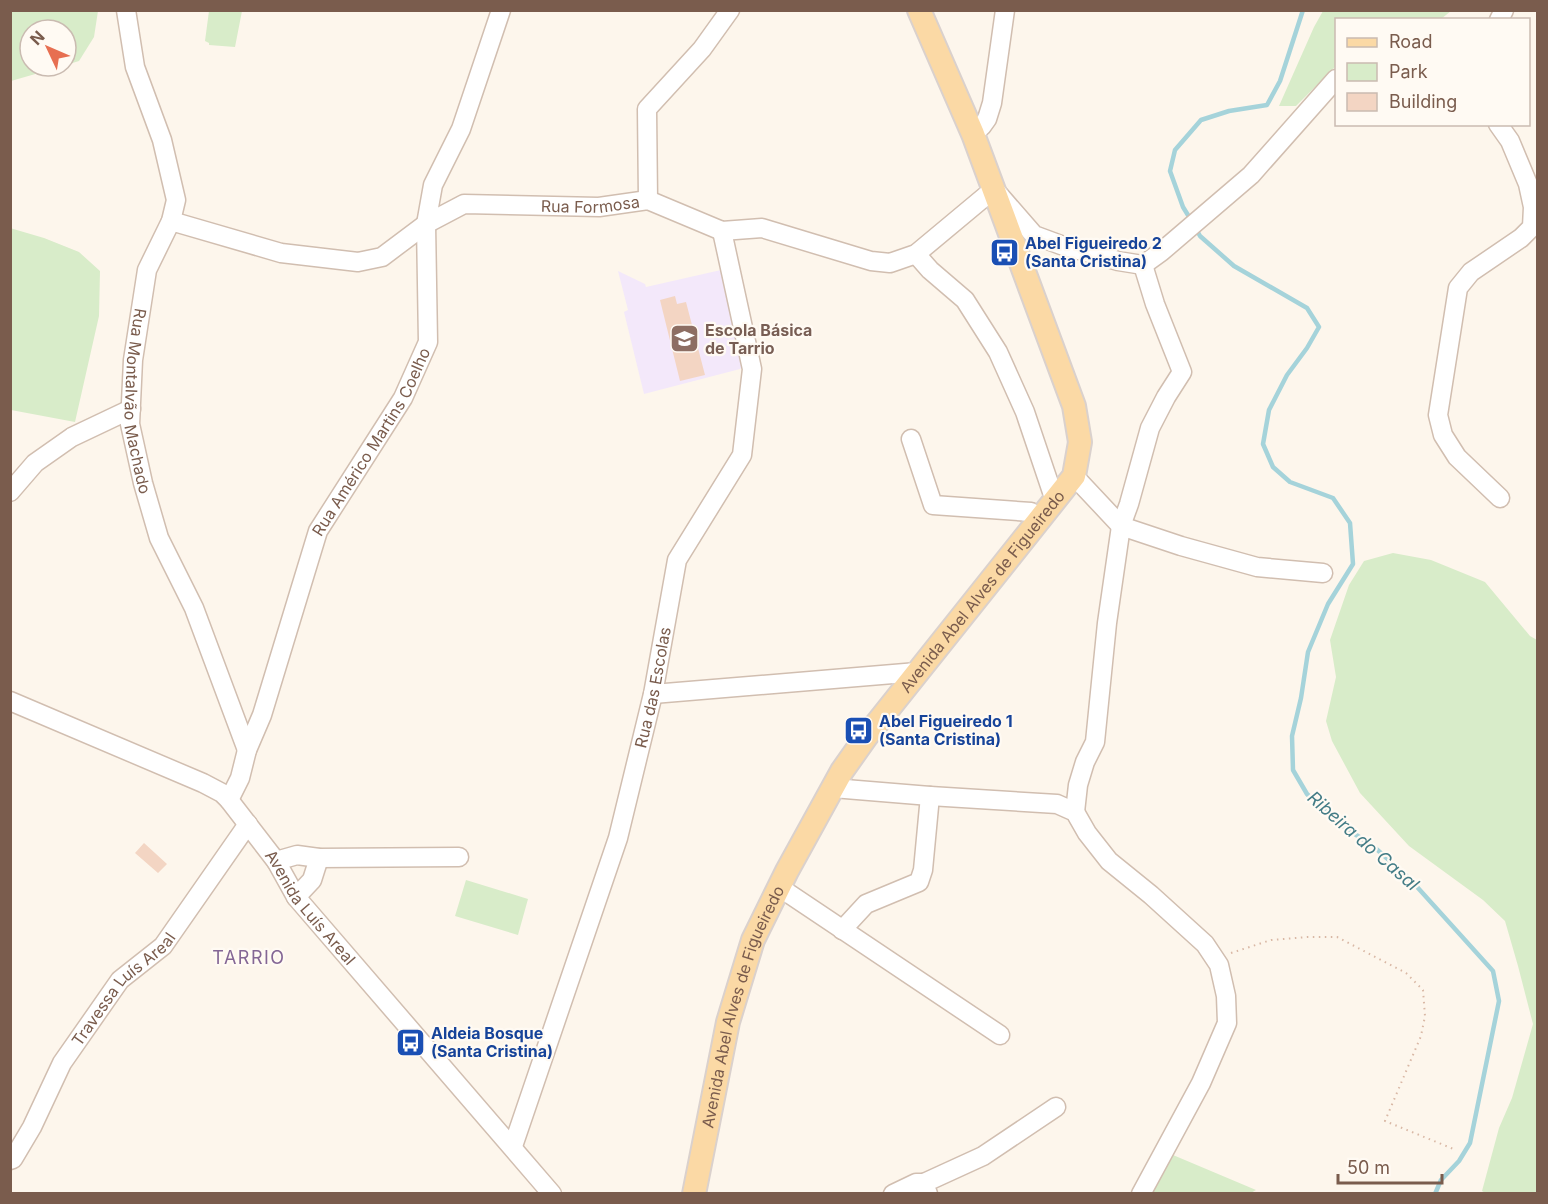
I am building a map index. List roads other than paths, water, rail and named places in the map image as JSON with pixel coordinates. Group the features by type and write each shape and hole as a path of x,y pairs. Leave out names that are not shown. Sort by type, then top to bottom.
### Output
{"main road":[{"name":"Avenida Abel Alves de Figueiredo","path":"694,1194 728,1022 753,940 779,887 833,788 866,737 1074,476 1080,442 1074,406 973,134 919,10"}],"street":[{"name":"Rua Montalvão Machado","path":"126,10 135,67 162,140 176,200 171,221 147,270 133,360 130,424 142,483 159,538 194,608 247,750"},
{"name":"Rua Américo Martins Coelho","path":"229,800 240,778 247,750 262,715 318,531 403,398 428,342 426,224 433,185 461,129 501,10"},
{"path":"648,200 647,109 702,49 730,10"},
{"path":"973,134 987,119 992,103 1005,10"},
{"path":"994,189 1034,235 1118,261 1143,265 1251,176 1335,80"},
{"path":"1499,126 1510,141 1528,184 1533,207 1532,227 1521,238 1471,272 1458,288 1438,415 1443,435 1456,457 1500,498"},
{"name":"Rua Formosa","path":"171,221 281,253 358,262 382,257 426,224 464,204 599,207 648,200 722,231 762,228 871,261 890,263 916,254 994,189"},
{"name":"Rua das Escolas","path":"513,1146 618,838 653,694 677,560 742,455 752,369 722,231"},
{"path":"916,254 930,270 965,300 998,352 1025,412 1055,501"},
{"path":"1142,1194 1201,1083 1227,1023 1226,996 1219,965 1205,944 1109,861 1087,833 1075,812 1078,785 1085,762 1095,742 1107,623 1121,525 1150,428 1182,372 1155,304 1143,265"},
{"path":"10,492 35,463 72,437 130,409"},
{"path":"911,439 933,505 1031,512 1040,520"},
{"path":"1074,476 1121,525 1181,546 1257,567 1323,573"},
{"path":"653,694 917,672"},
{"name":"Avenida Luís Areal","path":"10,701 222,793 276,861 296,897 552,1194"},
{"path":"833,788 1057,804 1075,812"},
{"path":"842,930 866,904 919,882 923,870 930,796"},
{"name":"Travessa Luís Areal","path":"10,1160 13,1159 32,1127 62,1063 120,980 163,946 248,824"},
{"path":"276,861 297,855 319,858 459,857"},
{"path":"296,897 312,880 319,858"},
{"path":"779,887 1000,1035"},
{"path":"893,1194 916,1183 926,1188 983,1156 1056,1107"}],"waterway":[{"name":"Ribeira do Casal","path":"1191,220 1183,207 1170,171 1175,150 1201,120 1229,111 1267,105 1280,81 1303,10"},
{"name":"Ribeira do Casal","path":"1195,227 1200,236 1234,266 1307,308 1319,327 1287,375 1269,410 1263,444 1273,467 1290,482 1333,498 1350,523 1353,564 1328,604 1308,652 1292,736 1293,770 1307,794 1338,823 1373,846 1409,878 1493,971 1499,1001 1470,1143 1459,1161 1441,1180 1435,1194"}],"place":[{"name":"Abel Figueiredo 2 (Santa Cristina)","path":"1004,252"},
{"name":"Escola Básica de Tarrio","path":"684,339"},
{"name":"Abel Figueiredo 1 (Santa Cristina)","path":"858,730"},
{"name":"Aldeia Bosque (Santa Cristina)","path":"410,1042"}],"district":[{"name":"TARRIO","path":"249,958"}]}
